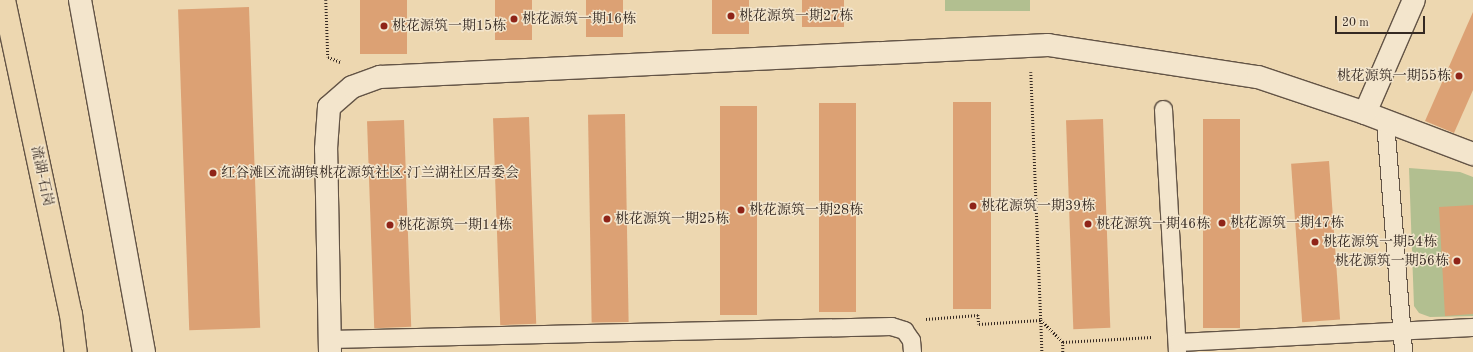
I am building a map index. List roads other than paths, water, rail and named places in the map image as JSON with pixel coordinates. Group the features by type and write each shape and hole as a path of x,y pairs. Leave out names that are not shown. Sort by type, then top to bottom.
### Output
{"main road":[{"name":"流湖-石岗","path":"4,0 71,314 76,352"}],"street":[{"path":"80,0 144,352"},
{"path":"1365,113 1414,0"},
{"path":"330,346 326,149 329,107 352,87 380,77 1048,45 1258,77 1365,113 1473,154"}],"lane":[{"path":"1163,109 1177,347 1401,330 1473,327"},
{"path":"1386,121 1403,352"},
{"path":"330,346 891,326 904,330 911,340 912,352"}],"place":[{"name":"桃花源筑一期27栋","path":"731,16"},
{"name":"桃花源筑一期16栋","path":"514,19"},
{"name":"桃花源筑一期15栋","path":"384,26"},
{"name":"桃花源筑一期55栋","path":"1459,76"},
{"name":"红谷滩区流湖镇桃花源筑社区·汀兰湖社区居委会","path":"213,173"},
{"name":"桃花源筑一期39栋","path":"973,206"},
{"name":"桃花源筑一期28栋","path":"741,210"},
{"name":"桃花源筑一期25栋","path":"607,219"},
{"name":"桃花源筑一期47栋","path":"1222,223"},
{"name":"桃花源筑一期46栋","path":"1088,224"},
{"name":"桃花源筑一期14栋","path":"390,225"},
{"name":"桃花源筑一期54栋","path":"1315,242"},
{"name":"桃花源筑一期56栋","path":"1457,261"}]}
